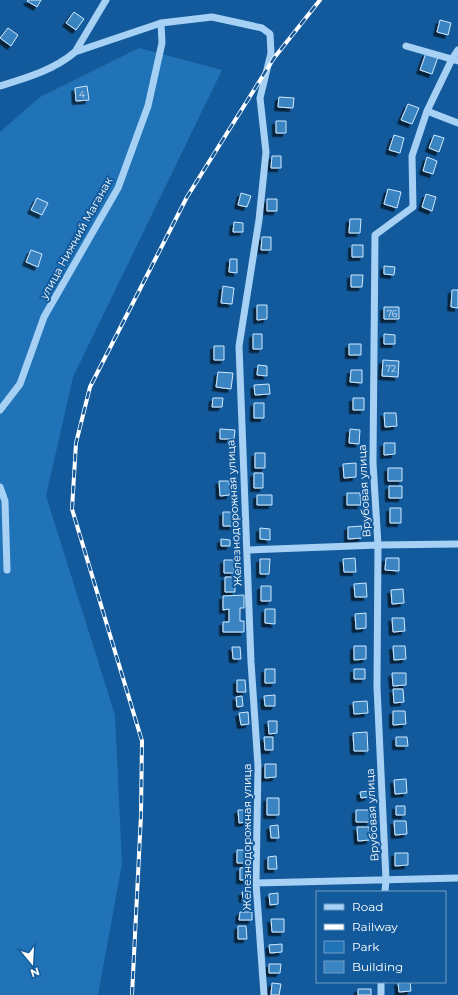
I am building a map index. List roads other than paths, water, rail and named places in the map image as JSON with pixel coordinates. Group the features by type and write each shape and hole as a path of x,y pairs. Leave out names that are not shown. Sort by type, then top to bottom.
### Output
{"street":[{"path":"0,86 27,77 64,61 75,52 106,0"},
{"name":"Железнодорожная улица","path":"161,23 212,17 262,28 270,34 271,52 260,98 266,152 259,220 239,346 251,662 258,766 256,883 264,995"},
{"path":"75,52 161,23"},
{"name":"улица Нижний Маганак","path":"0,410 20,384 44,317 118,188 148,106 162,43 161,23"},
{"path":"406,46 455,60"},
{"name":"Врубовая улица","path":"385,891 386,880 377,687 378,545 373,463 375,236 413,207 412,156 427,111 455,60 458,50"},
{"path":"427,111 458,123"},
{"path":"0,487 5,501 7,570"},
{"path":"247,550 378,545 458,544"},
{"path":"256,883 458,878"},
{"path":"381,983 381,995"}],"railway":[{"path":"132,995 141,815 142,741 72,509 76,443 90,387 187,197 274,58 320,0"}]}
